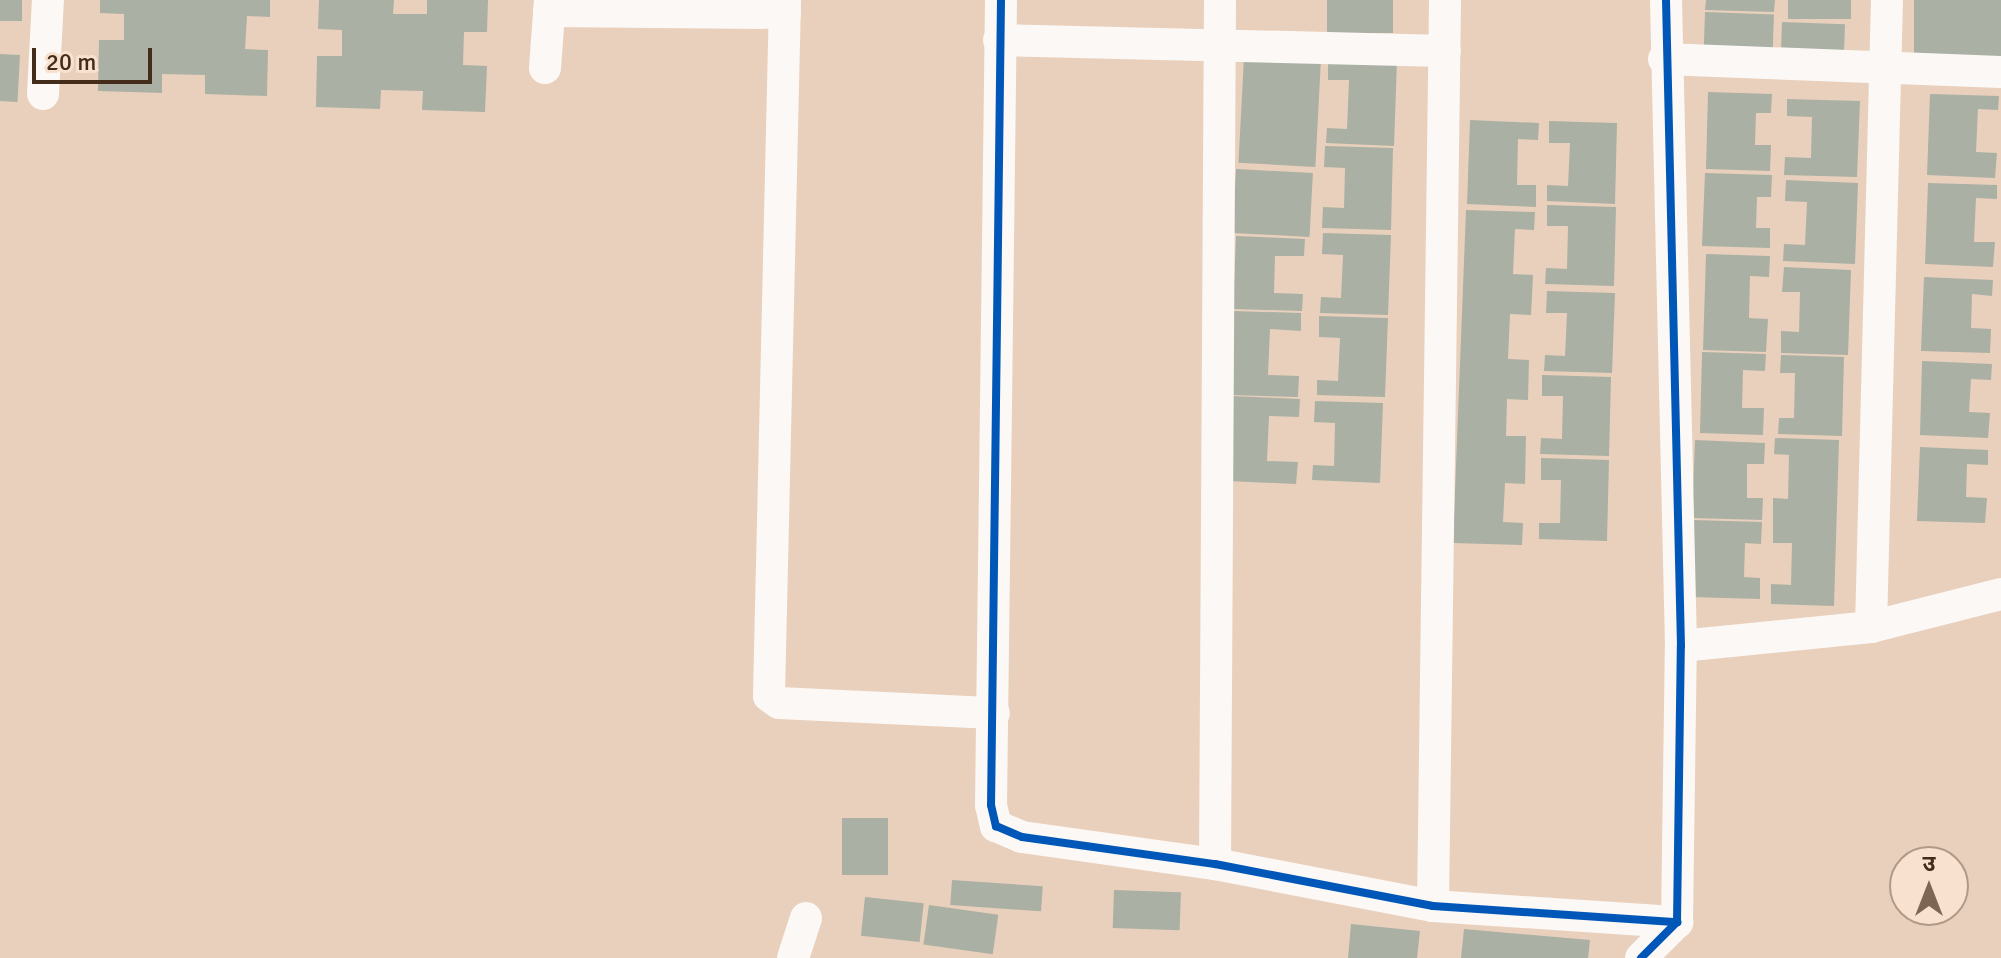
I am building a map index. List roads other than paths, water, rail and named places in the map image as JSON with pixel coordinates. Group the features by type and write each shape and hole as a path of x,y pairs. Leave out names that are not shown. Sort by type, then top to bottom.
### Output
{"street":[{"path":"43,94 48,0"},
{"path":"1001,0 994,713 996,826 1022,837 1215,864 1433,906 1677,922"},
{"path":"1215,864 1220,0"},
{"path":"1433,906 1445,0"},
{"path":"1641,958 1677,922 1681,646 1664,59 1666,0"},
{"path":"1871,627 1887,0"},
{"path":"545,68 549,5 785,6 769,696 779,703 994,713"},
{"path":"999,40 1220,41 1445,51"},
{"path":"1664,59 2001,72"},
{"path":"1681,646 1871,627 2001,594"},
{"path":"793,958 806,918"}]}
